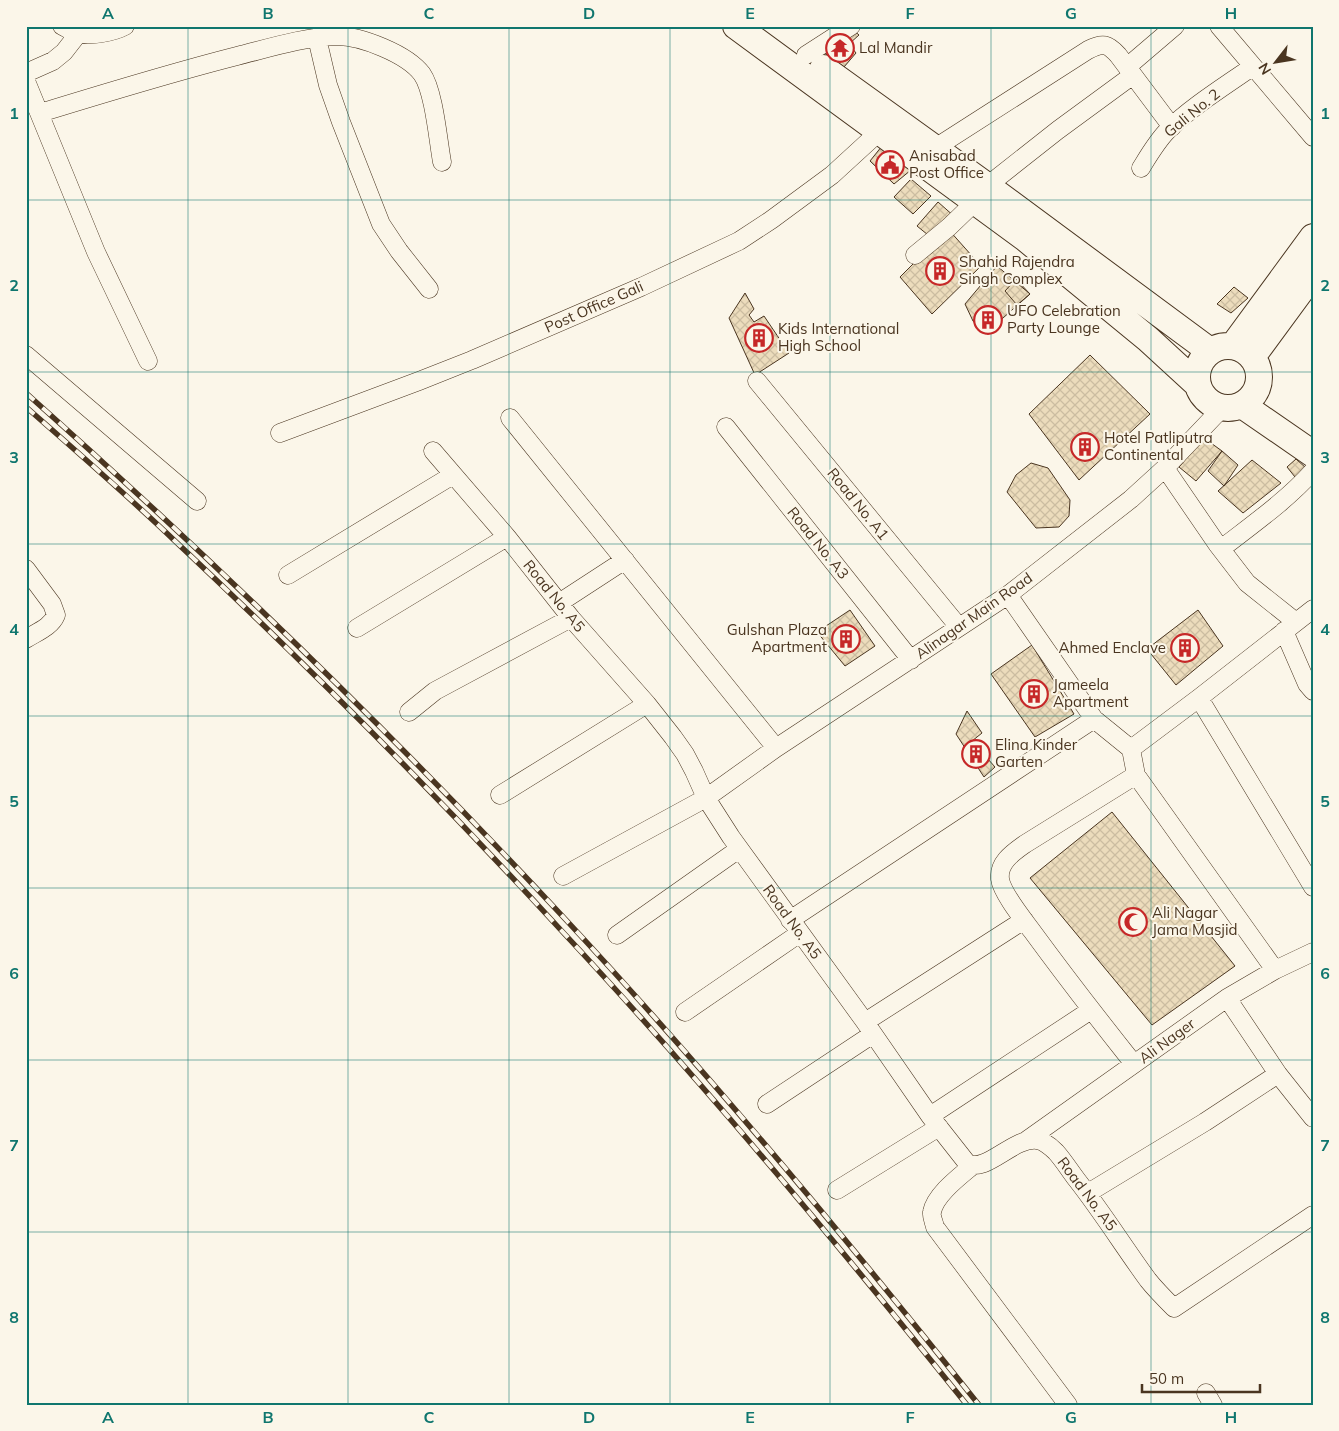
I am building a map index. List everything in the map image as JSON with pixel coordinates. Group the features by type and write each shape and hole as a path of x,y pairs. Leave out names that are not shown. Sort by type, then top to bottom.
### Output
{"highway":[{"path":"736,26 880,132 1257,367 1259,378 1257,389 1240,402"},
{"path":"766,26 934,148 1025,238 1148,339 1198,384"},
{"path":"1232,352 1313,237"},
{"path":"1313,274 1232,352 1202,360 1197,371 1198,384 1202,395 1211,403 1240,402 1313,433"},
{"path":"1240,402 1313,454"}],"street":[{"path":"26,73 53,61 64,52 70,30 99,34 120,29 124,26"},
{"path":"806,55 850,26"},
{"path":"915,254 949,227 981,194 1130,71 1175,26"},
{"path":"1220,27 1313,138"},
{"path":"40,113 177,72 300,40 348,36 391,51 406,59 423,75 431,98 442,162"},
{"path":"317,38 328,85 381,224 399,251 429,289"},
{"path":"934,148 1061,66 1095,46 1103,45 1110,47 1172,127"},
{"name":"Gali No. 2","path":"1141,168 1154,147 1179,120 1252,67"},
{"path":"26,80 96,252 148,361"},
{"name":"Post Office Gali","path":"280,433 472,360 641,287 739,241 832,175 880,132"},
{"path":"26,355 197,501"},
{"name":"Road No. A1","path":"757,380 959,627"},
{"name":"Alinagar Main Road","path":"563,876 706,798 776,748 1008,595 1109,516 1240,402"},
{"path":"510,418 776,748"},
{"name":"Road No. A3","path":"726,427 911,660"},
{"name":"Road No. A5","path":"432,451 507,537 571,618 673,736 698,779 706,798 739,849 934,1121 962,1158 972,1166"},
{"path":"1165,468 1247,583 1290,626 1307,684 1313,691"},
{"path":"1221,549 1296,490 1313,471"},
{"path":"288,575 453,475"},
{"path":"357,628 507,537"},
{"path":"559,603 625,560"},
{"path":"26,569 52,604 56,616 50,624 26,639"},
{"path":"1008,595 1094,719 1131,749 1136,776 1275,970"},
{"path":"1131,749 1200,698 1313,609"},
{"path":"409,712 435,691 571,618"},
{"path":"1200,698 1313,886"},
{"path":"500,795 646,704"},
{"path":"685,1012 795,927 1094,719"},
{"path":"1134,1064 1024,920 1007,894 1000,879 1002,866 1010,855 1136,776"},
{"path":"617,935 739,849"},
{"path":"767,1104 869,1028 1024,920"},
{"name":"Ali Nager","path":"1027,1140 1227,998 1275,970 1313,952"},
{"path":"1227,998 1278,1074 1313,1118"},
{"path":"837,1190 1091,1010"},
{"path":"1088,1193 1205,1122 1278,1074"},
{"path":"1027,1140 1018,1143 986,1162 972,1166 944,1191 935,1203 931,1214 935,1227 1068,1405"},
{"name":"Road No. A5","path":"1027,1140 1037,1140 1045,1143 1056,1153 1088,1193 1150,1282 1174,1308 1313,1215"}],"building":[{"name":"Lal Mandir","path":"852,29 859,35 849,44 856,53 844,67 823,52"},
{"name":"Anisabad Post Office","path":"882,146 911,170 894,184 870,161"},
{"path":"911,179 931,196 913,214 894,197"},
{"path":"938,202 955,217 933,239 917,226"},
{"name":"Shahid Rajendra Singh Complex","path":"948,229 981,266 932,314 900,277"},
{"path":"997,266 1030,294 985,334 973,321 965,304"},
{"path":"1016,279 1030,294 1017,305 1005,291"},
{"path":"1234,287 1248,298 1231,313 1217,304"},
{"name":"Kids International High School","path":"745,293 754,309 749,315 754,322 764,316 789,353 755,375 729,318"},
{"name":"UFO Celebration Party Lounge","path":"984,306 1002,319 985,334 973,321"},
{"name":"Hotel Patliputra Continental","path":"1090,355 1150,414 1079,480 1029,414"},
{"path":"1204,438 1222,451 1196,481 1179,467"},
{"path":"1222,451 1238,465 1224,486 1208,471"},
{"path":"1296,459 1306,468 1295,477 1287,467"},
{"path":"1252,460 1281,483 1243,513 1218,491"},
{"path":"1031,463 1048,468 1070,500 1069,516 1059,527 1036,528 1007,492 1016,475"},
{"name":"Gulshan Plaza Apartment","path":"850,610 875,646 845,666 817,632"},
{"name":"Ahmed Enclave","path":"1198,610 1223,646 1176,685 1147,649"},
{"name":"Jameela Apartment","path":"1032,645 1074,714 1035,737 991,674"},
{"name":"Elina Kinder Garten","path":"967,711 982,733 972,741 995,767 984,777 956,734"},
{"name":"Ali Nagar Jama Masjid","path":"1112,812 1235,966 1152,1025 1030,878"}],"railway":[{"path":"26,393 166,520 303,651 436,784 567,921 621,979 778,1159 979,1405"},
{"path":"26,407 138,507 273,635 418,779 513,878 665,1044 716,1103 868,1283 967,1405"}],"place":[{"name":"Lal Mandir","path":"840,48"},
{"name":"Anisabad Post Office","path":"890,165"},
{"name":"Shahid Rajendra Singh Complex","path":"940,271"},
{"name":"UFO Celebration Party Lounge","path":"988,320"},
{"name":"Kids International High School","path":"759,338"},
{"name":"Hotel Patliputra Continental","path":"1085,447"},
{"name":"Gulshan Plaza Apartment","path":"846,639"},
{"name":"Ahmed Enclave","path":"1185,648"},
{"name":"Jameela Apartment","path":"1034,694"},
{"name":"Elina Kinder Garten","path":"976,754"},
{"name":"Ali Nagar Jama Masjid","path":"1133,922"}]}
